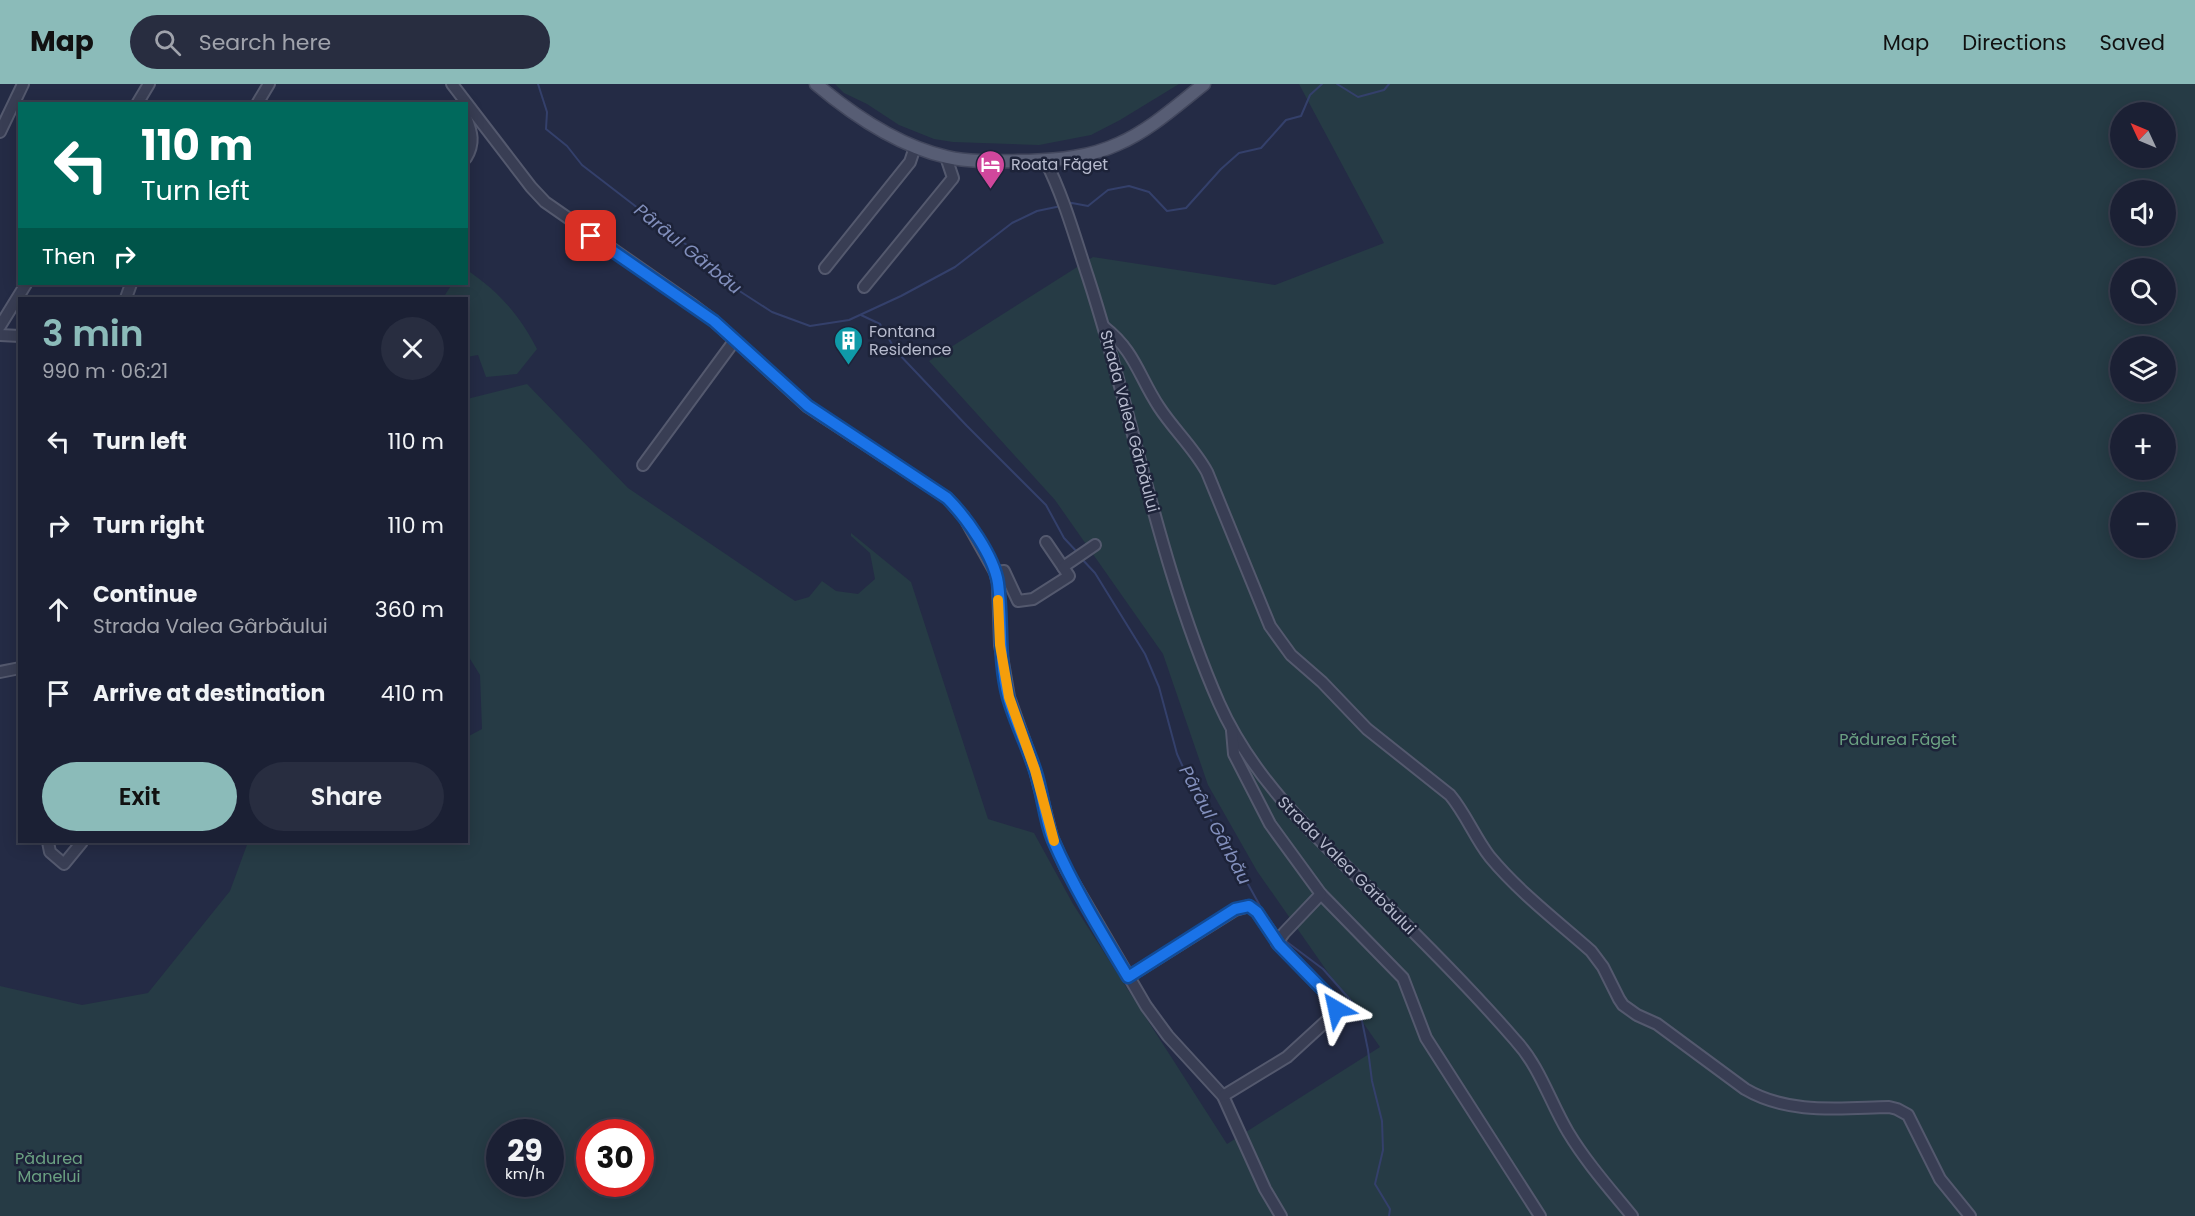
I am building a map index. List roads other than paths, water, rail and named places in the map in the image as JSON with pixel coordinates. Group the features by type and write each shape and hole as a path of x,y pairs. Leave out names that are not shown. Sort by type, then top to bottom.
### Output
{"main road":[{"path":"816,84 860,118 915,147 946,157 989,160 1045,160 1079,157 1116,145 1144,130 1204,84"}],"street":[{"path":"0,132 23,84"},
{"path":"138,102 149,84"},
{"path":"258,102 268,84"},
{"path":"454,87 461,102"},
{"path":"454,87 466,102"},
{"path":"468,105 545,202 693,305 808,406 947,498 964,517 995,572 998,583 1000,645 1005,681 1035,770 1052,837 1086,906 1128,977 1167,1036 1223,1096 1265,1188 1281,1216"},
{"path":"468,122 473,135 473,143 468,154"},
{"path":"825,268 910,162 915,147"},
{"path":"864,287 953,178 946,157"},
{"name":"Strada Valea Gârbăului","path":"1045,160 1066,211 1104,327 1137,451 1192,636 1232,728 1255,767 1312,834 1453,971 1517,1042 1532,1062 1568,1131 1586,1159 1632,1216"},
{"path":"0,326 25,285"},
{"path":"1104,327 1122,343 1132,356 1158,405 1195,452 1207,472 1264,612 1279,640 1291,655 1322,682 1367,729 1450,795 1497,864 1592,951 1603,966 1623,1005 1637,1015 1657,1024 1744,1089 1767,1100 1799,1107 1890,1107 1903,1112 1912,1121 1924,1150 1940,1179 1970,1216"},
{"path":"0,335 18,336"},
{"path":"643,465 735,340"},
{"path":"995,572 1004,571 1018,601 1033,599 1069,576 1046,542"},
{"path":"1063,567 1095,545"},
{"path":"0,672 18,668"},
{"path":"1232,728 1234,754 1270,824 1321,894 1404,978 1426,1038 1540,1216"},
{"path":"48,843 50,852 64,864 81,843"},
{"path":"1279,938 1321,894"},
{"path":"1128,977 1235,909 1249,906 1257,912 1333,1000 1337,1006 1335,1013 1287,1057 1223,1096"}],"waterway":[{"name":"Pârâul Gârbău","path":"538,84 547,112 546,129 567,146 582,165 713,264 741,292 772,312 810,326 849,320 901,296 955,267 1012,223 1037,211 1061,206"},
{"path":"1066,204 1088,206 1108,190 1129,186 1149,192 1167,211 1186,208 1221,169 1239,153 1261,148 1286,120 1301,116 1310,95 1322,84"},
{"path":"1337,84 1358,97 1384,90 1389,84"},
{"name":"Pârâul Gârbău","path":"861,315 880,324 896,351 1046,505 1064,538 1078,553"},
{"name":"Pârâul Gârbău","path":"1081,558 1095,573 1145,654 1159,687 1177,754 1198,800 1223,839 1264,913"},
{"name":"Pârâul Gârbău","path":"1283,939 1323,969 1360,1011 1372,1081 1382,1121 1383,1150 1375,1184 1390,1209 1389,1216"}],"place":[{"name":"Roata Făget","path":"990,190"},
{"name":"Fontana Residence","path":"848,366"}],"park label":[{"name":"Pădurea Făget","path":"1898,739"},
{"name":"Pădurea Manelui","path":"49,1167"}]}
